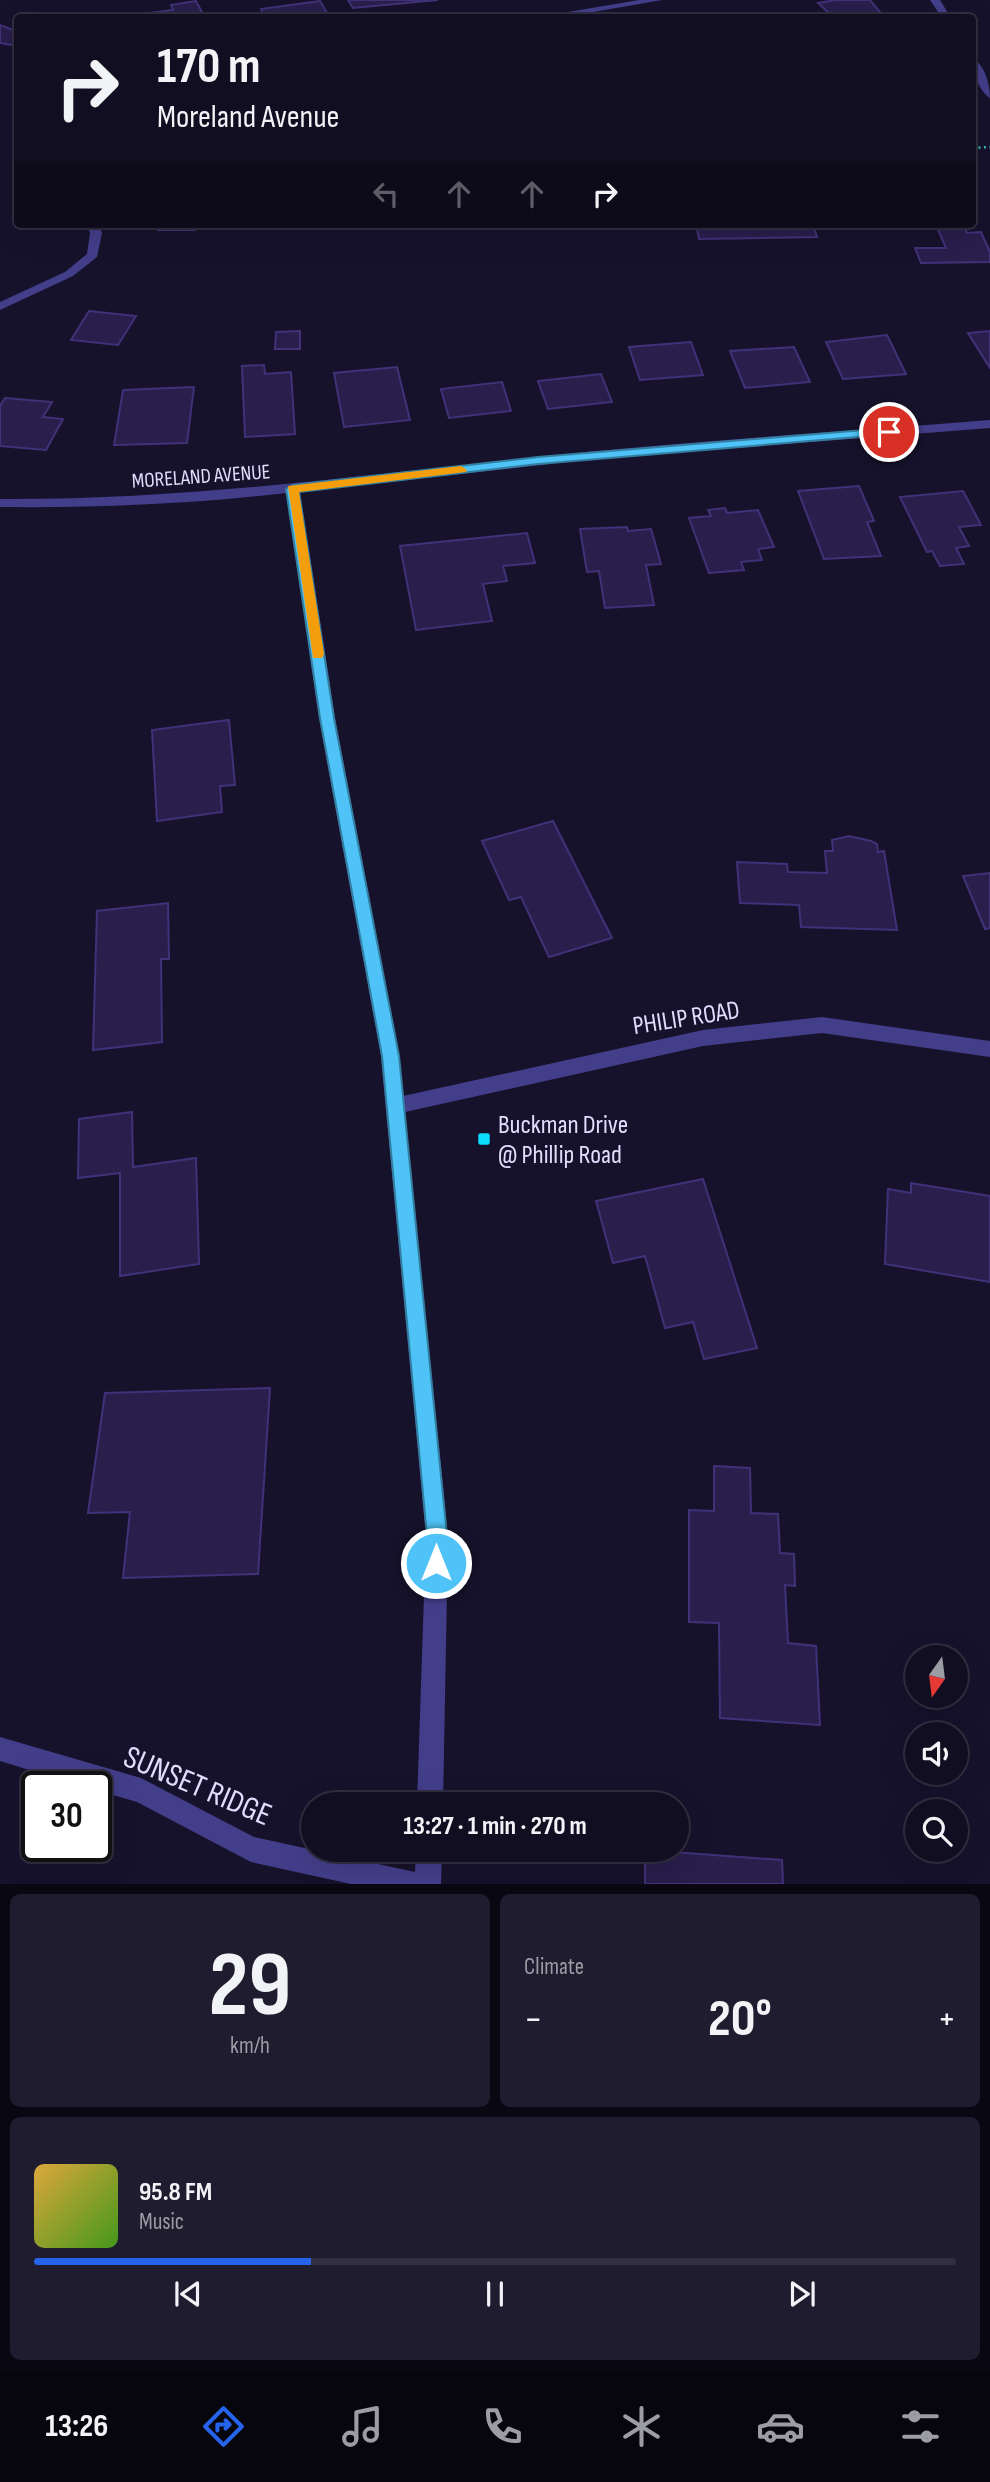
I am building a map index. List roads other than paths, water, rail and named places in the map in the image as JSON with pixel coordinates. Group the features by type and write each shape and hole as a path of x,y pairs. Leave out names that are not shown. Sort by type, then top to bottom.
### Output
{"street":[{"path":"564,14 657,0"},
{"path":"976,67 990,95"},
{"path":"0,306 69,274 93,255 96,233 94,228"},
{"name":"MORELAND AVENUE","path":"0,503 85,506 293,489 538,461 990,424"},
{"path":"293,489 327,718 390,1056 437,1536 430,1792"},
{"name":"PHILIP ROAD","path":"395,1105 703,1038 822,1025 990,1049"},
{"name":"SUNSET RIDGE","path":"0,1749 141,1791 251,1849 413,1884"},
{"path":"428,1884 429,1862"}],"place":[{"name":"Buckman Drive @ Phillip Road","path":"484,1139"}]}
